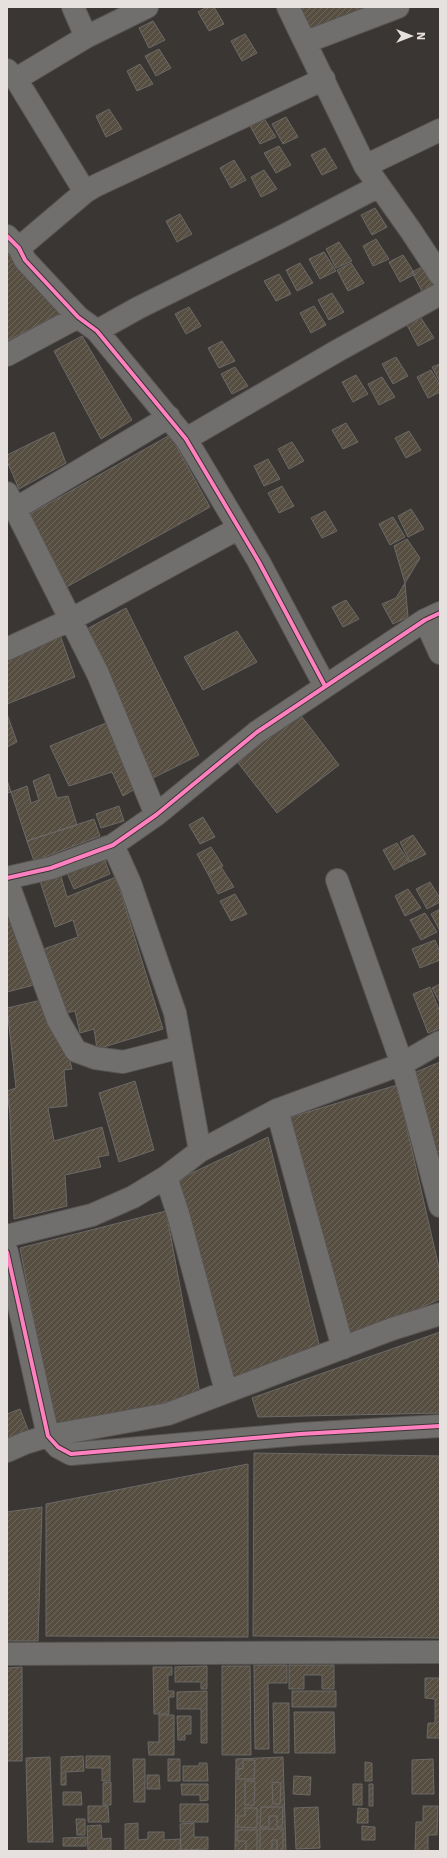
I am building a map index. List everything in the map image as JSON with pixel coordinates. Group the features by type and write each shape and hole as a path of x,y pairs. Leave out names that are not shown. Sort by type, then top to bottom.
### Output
{"street":[{"path":"73,7 86,37"},
{"path":"85,192 12,75 147,7"},
{"path":"288,7 365,166 440,275"},
{"path":"306,42 398,7"},
{"path":"324,79 85,192 13,242 25,260 78,317 96,331 186,439 259,562 325,686"},
{"path":"365,166 440,130"},
{"path":"96,331 138,308 283,236 379,186"},
{"path":"186,439 337,351 440,294"},
{"path":"7,355 78,317"},
{"path":"156,814 98,674 13,514 169,417"},
{"path":"7,649 70,620 239,528"},
{"path":"7,878 51,868 113,845 156,814 257,732 432,616 440,653"},
{"path":"113,845 130,883 175,1013 200,1151"},
{"path":"337,880 402,1064 440,1206"},
{"path":"7,881 58,1020 76,1051 95,1058 122,1062 181,1047"},
{"path":"7,1236 92,1215 133,1196 166,1177 200,1151 277,1110 402,1064 440,1042"},
{"path":"277,1110 342,1348"},
{"path":"166,1177 178,1214 226,1391"},
{"path":"7,1252 48,1436 58,1447 70,1454 300,1434 440,1426"},
{"path":"7,1452 25,1443 48,1436 168,1414 392,1329 440,1314"},
{"path":"7,1654 440,1652"}],"building":[{"path":"207,7 214,7 224,24 209,31 198,12"},
{"path":"296,7 382,7 307,36"},
{"path":"153,21 165,40 149,48 139,28"},
{"path":"245,34 257,53 242,61 231,41"},
{"path":"159,49 171,68 156,76 145,56"},
{"path":"140,64 153,84 137,91 127,71"},
{"path":"109,109 122,129 106,137 96,116"},
{"path":"263,117 276,137 260,144 249,124"},
{"path":"286,117 298,137 283,144 272,124"},
{"path":"279,146 291,165 276,173 264,153"},
{"path":"325,148 337,168 322,175 311,155"},
{"path":"234,160 246,180 231,188 220,168"},
{"path":"264,170 277,189 261,197 251,177"},
{"path":"375,208 387,227 372,235 361,215"},
{"path":"180,214 192,234 177,242 166,221"},
{"path":"376,239 389,259 373,266 363,246"},
{"path":"339,242 352,261 336,268 326,249"},
{"path":"7,250 65,311 7,341"},
{"path":"324,252 336,271 320,279 309,259"},
{"path":"403,255 415,274 400,282 389,262"},
{"path":"300,263 313,283 297,291 286,270"},
{"path":"351,263 364,283 348,291 337,270"},
{"path":"426,265 438,285 423,293 412,272"},
{"path":"279,274 291,294 276,301 264,281"},
{"path":"332,293 344,312 329,320 318,300"},
{"path":"314,306 326,325 311,333 300,313"},
{"path":"189,307 201,326 186,334 175,314"},
{"path":"421,318 434,338 418,346 407,325"},
{"path":"82,336 132,420 101,439 54,351"},
{"path":"222,341 235,361 219,368 208,348"},
{"path":"396,357 408,376 393,384 382,364"},
{"path":"440,364 440,382 432,367"},
{"path":"235,367 248,386 232,394 221,374"},
{"path":"431,370 440,385 440,392 428,398 417,377"},
{"path":"356,375 368,394 353,402 342,382"},
{"path":"382,377 395,397 379,405 368,384"},
{"path":"346,423 358,442 343,449 332,430"},
{"path":"409,431 421,450 406,458 395,438"},
{"path":"54,432 66,463 19,489 7,461 7,455"},
{"path":"170,435 210,507 63,589 23,518"},
{"path":"292,442 304,461 289,469 278,449"},
{"path":"268,459 280,479 264,486 254,466"},
{"path":"282,486 294,506 279,513 268,493"},
{"path":"411,509 424,529 408,537 398,516"},
{"path":"325,511 337,531 322,538 311,518"},
{"path":"393,517 405,537 390,545 379,524"},
{"path":"407,539 420,558 405,583 394,546"},
{"path":"405,583 408,617 393,624 382,604 396,598"},
{"path":"346,600 359,619 343,627 332,607"},
{"path":"126,608 199,755 151,779 85,630"},
{"path":"237,631 257,662 203,690 184,657"},
{"path":"59,632 75,677 7,704 7,655"},
{"path":"299,713 339,765 277,813 232,755"},
{"path":"7,714 17,742 7,747"},
{"path":"111,721 140,786 123,796 112,772 69,786 50,746"},
{"path":"49,774 57,798 68,796 77,825 27,841 11,792 27,786 31,803 39,800 33,781"},
{"path":"7,780 11,792 7,793"},
{"path":"119,806 124,821 101,828 96,814"},
{"path":"203,817 215,837 200,844 189,825"},
{"path":"94,819 100,836 34,861 27,841"},
{"path":"413,835 426,854 410,862 400,842"},
{"path":"397,843 409,862 394,870 383,850"},
{"path":"211,847 223,866 208,874 197,854"},
{"path":"104,858 110,874 74,889 67,873"},
{"path":"221,867 234,887 218,894 208,874"},
{"path":"60,873 67,897 116,877 163,1029 97,1049 94,1029 80,1033 75,1011 65,1013 57,984 52,986 41,950 78,937 73,920 55,927 40,881"},
{"path":"430,882 440,898 440,902 427,909 416,889"},
{"path":"408,889 421,908 405,916 395,896"},
{"path":"235,894 247,914 231,921 220,901"},
{"path":"440,909 440,931 431,914"},
{"path":"425,913 437,932 421,940 410,920"},
{"path":"7,917 13,917 38,984 7,992"},
{"path":"435,940 440,952 440,960 420,968 412,949"},
{"path":"440,984 440,1003 432,988"},
{"path":"430,987 440,1012 440,1028 428,1033 413,994"},
{"path":"46,999 64,1038 72,1069 64,1070 67,1106 48,1108 54,1141 102,1127 109,1155 98,1157 101,1167 65,1175 67,1206 14,1219 10,1114 7,1091 16,1088 7,1008"},
{"path":"440,1062 440,1164 416,1072"},
{"path":"135,1081 154,1150 119,1162 99,1093"},
{"path":"397,1085 440,1272 440,1299 346,1341 288,1118"},
{"path":"268,1137 320,1348 230,1384 177,1180"},
{"path":"166,1211 200,1394 55,1429 20,1248"},
{"path":"440,1332 440,1413 258,1417 252,1398"},
{"path":"20,1409 30,1435 7,1447 7,1414"},
{"path":"254,1453 440,1456 440,1638 253,1636"},
{"path":"248,1464 248,1637 46,1636 46,1504"},
{"path":"42,1507 38,1641 7,1641 7,1512"},
{"path":"254,1665 287,1665 287,1683 268,1683 269,1749 255,1749"},
{"path":"289,1665 334,1665 334,1689 322,1689 322,1675 304,1675 304,1689 289,1689"},
{"path":"207,1666 207,1689 201,1689 201,1682 175,1682 175,1667"},
{"path":"222,1666 250,1666 251,1755 222,1755"},
{"path":"22,1667 22,1761 7,1761 7,1668"},
{"path":"153,1667 172,1667 172,1675 168,1675 168,1691 174,1691 174,1697 169,1697 169,1714 154,1714"},
{"path":"425,1678 440,1678 440,1738 427,1738 428,1723 435,1723 435,1699 425,1698"},
{"path":"207,1691 207,1743 201,1743 201,1709 177,1709 177,1692"},
{"path":"292,1691 336,1691 336,1707 292,1707"},
{"path":"273,1703 289,1703 289,1753 274,1753"},
{"path":"294,1712 334,1712 335,1753 295,1753"},
{"path":"159,1715 174,1715 174,1755 149,1755 148,1742 159,1742"},
{"path":"177,1716 191,1716 191,1734 185,1734 185,1740 178,1740"},
{"path":"83,1756 84,1771 66,1772 66,1785 61,1785 61,1757"},
{"path":"86,1756 110,1756 110,1781 102,1781 102,1768 86,1768"},
{"path":"50,1757 53,1842 28,1842 26,1758"},
{"path":"283,1757 286,1851 235,1851 236,1759"},
{"path":"133,1759 145,1759 145,1802 134,1802"},
{"path":"168,1759 180,1759 180,1781 168,1781"},
{"path":"433,1759 434,1794 412,1794 412,1760"},
{"path":"243,1760 255,1760 254,1779 238,1779 238,1768 243,1769"},
{"path":"365,1762 372,1763 372,1781 365,1781"},
{"path":"199,1763 207,1763 208,1781 183,1781 183,1766 199,1766"},
{"path":"147,1775 159,1775 160,1789 147,1789"},
{"path":"294,1776 311,1777 310,1795 293,1794"},
{"path":"245,1781 255,1781 254,1805 245,1805"},
{"path":"111,1782 111,1805 103,1805 103,1783"},
{"path":"272,1782 281,1783 280,1804 273,1804"},
{"path":"181,1784 208,1784 208,1800 200,1801 200,1795 182,1795"},
{"path":"353,1784 362,1784 362,1805 353,1805"},
{"path":"369,1784 373,1784 373,1806 369,1806"},
{"path":"63,1792 81,1792 82,1805 63,1805"},
{"path":"180,1804 208,1804 208,1822 180,1822"},
{"path":"88,1806 108,1806 109,1822 88,1822"},
{"path":"423,1806 438,1806 437,1835 428,1835 428,1851 415,1851 416,1822 423,1822"},
{"path":"261,1807 283,1807 282,1827 277,1827 277,1816 269,1816 269,1827 260,1827"},
{"path":"318,1807 320,1848 296,1849 294,1808"},
{"path":"245,1808 257,1808 257,1828 237,1827 238,1816 245,1816"},
{"path":"358,1808 368,1809 368,1823 357,1823"},
{"path":"76,1819 85,1819 85,1835 77,1835"},
{"path":"138,1823 138,1840 148,1839 148,1832 164,1832 164,1840 180,1839 181,1851 125,1851 125,1824"},
{"path":"194,1823 194,1837 208,1837 208,1849 181,1850 180,1824"},
{"path":"101,1825 102,1839 111,1838 111,1850 88,1851 87,1826"},
{"path":"362,1826 375,1827 375,1840 362,1840"},
{"path":"260,1829 283,1829 283,1851 277,1851 277,1840 272,1840 272,1851 260,1851"},
{"path":"237,1830 257,1830 257,1851 246,1851 246,1841 237,1841"},
{"path":"86,1837 86,1846 63,1846 63,1838"}],"cycle path":[{"path":"7,236 19,248 25,260 78,317 97,331 186,439 259,562 325,686"},
{"path":"7,878 51,868 113,845 156,815 257,732 425,620 440,613"},
{"path":"7,1252 48,1436 58,1447 71,1454 300,1434 440,1426"}]}
